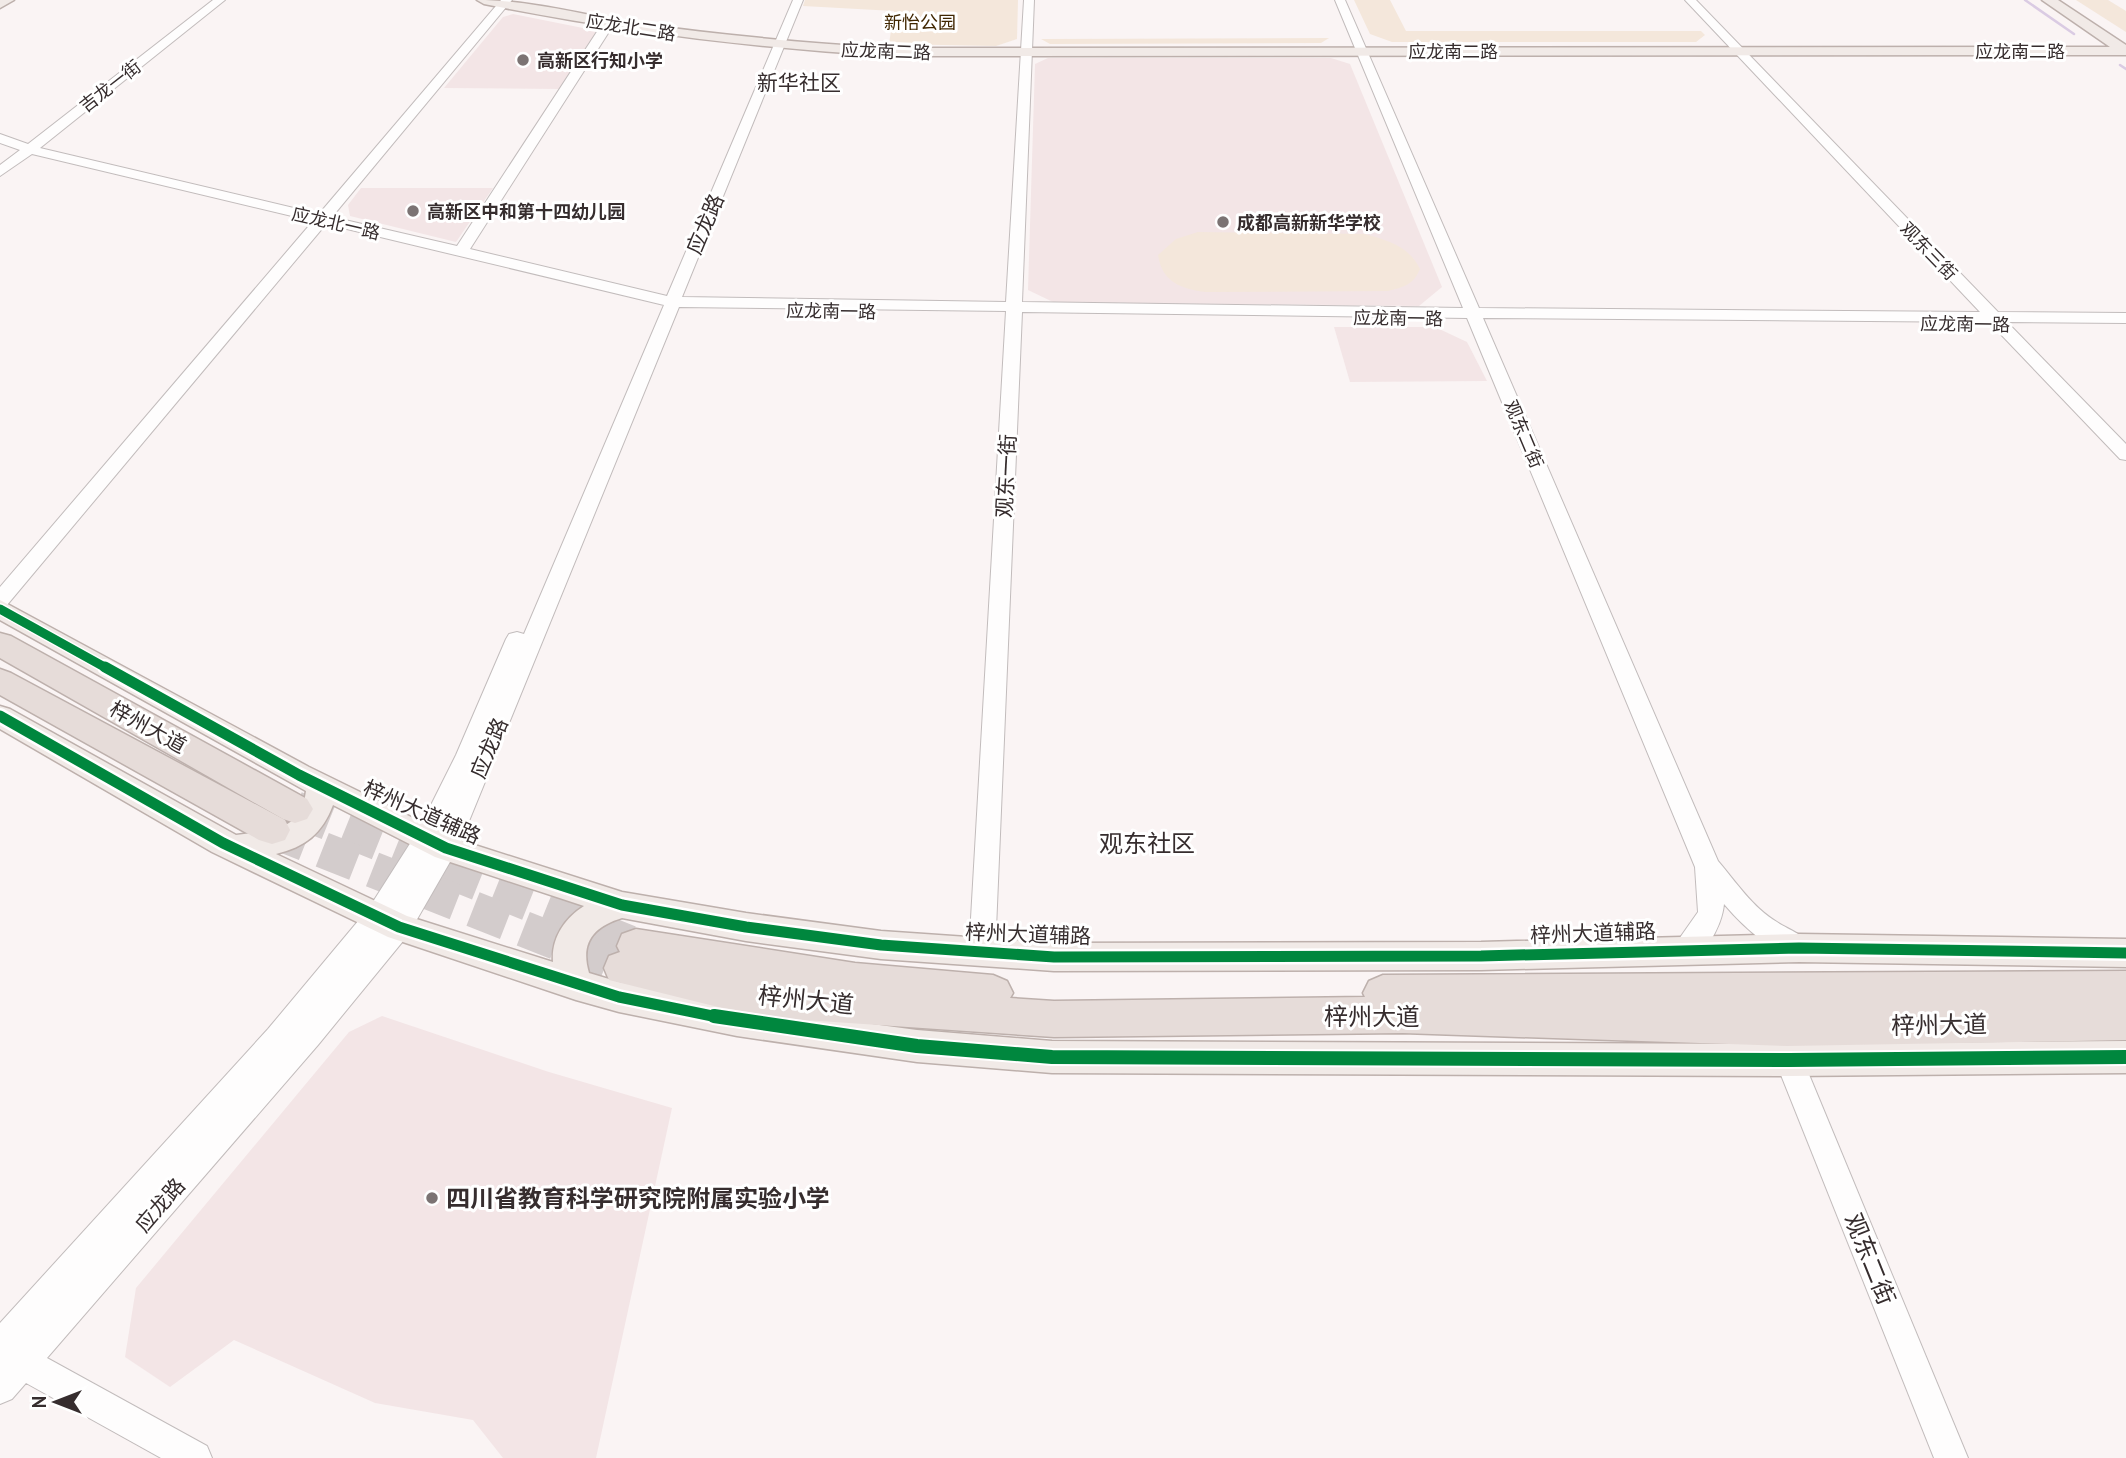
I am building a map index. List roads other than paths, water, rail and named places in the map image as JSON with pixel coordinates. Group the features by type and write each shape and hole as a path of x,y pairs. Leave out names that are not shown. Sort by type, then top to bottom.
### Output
{"highway":[{"name":"梓州大道","path":"0,644 283,820 0,681"},
{"name":"梓州大道","path":"2126,988 1300,993 1059,998 629,957 718,990 790,1001 1054,1019 1403,1015 1788,1044 2126,1022"}],"main road":[{"path":"0,4 7,0"},
{"name":"应龙北二路","path":"484,0 509,1 774,43"},
{"path":"2049,0 2125,48"},
{"path":"2061,0 2125,48"},
{"name":"应龙北二路","path":"509,1 608,24 774,43"},
{"name":"应龙南二路","path":"774,43 890,52 2125,48"},
{"name":"梓州大道辅路","path":"0,609 321,787 436,843 622,905 746,928 881,945 1054,957 1481,956 1685,948 2126,953"},
{"path":"0,716 235,848 388,922 576,985 619,997 737,1021 917,1046 1052,1057 1788,1044 2126,1050"},
{"path":"235,848 278,843 298,833 309,825 317,812 321,802 321,787"},
{"path":"576,985 569,954 577,932 592,915 622,905"},
{"path":"1788,1044 2126,1057"}],"street":[{"name":"吉龙一街","path":"0,172 220,0"},
{"name":"应龙路","path":"774,43 785,0"},
{"name":"应龙路","path":"6,1362 300,1046 388,922 436,843 774,43 797,0"},
{"name":"观东一街","path":"982,953 1029,0"},
{"name":"观东二街","path":"1340,0 1708,867 1748,914 1765,928 1799,948"},
{"name":"观东三街","path":"1690,0 2126,455"},
{"path":"0,600 509,1"},
{"path":"460,253 608,24"},
{"name":"应龙北一路","path":"0,138 24,153"},
{"name":"应龙北一路","path":"0,148 664,304"},
{"name":"应龙北一路","path":"319,223 460,253 664,304"},
{"name":"应龙南一路","path":"664,304 1474,316 1995,320 2126,325"},
{"name":"应龙南一路","path":"1995,320 2126,317"},
{"name":"观东二街","path":"1685,948 1707,926 1712,914 1708,867"},
{"name":"观东二街","path":"1788,1044 1951,1458"},
{"path":"6,1362 195,1458"}],"waterway":[{"path":"2025,0 2074,34"},
{"path":"2120,65 2126,69"}],"tunnel":[{"path":"295,809 636,946"},
{"path":"272,830 623,968"}],"place":[{"name":"高新区行知小学","path":"523,60"},
{"name":"高新区中和第十四幼儿园","path":"413,211"},
{"name":"成都高新新华学校","path":"1223,222"},
{"name":"四川省教育科学研究院附属实验小学","path":"432,1198"}],"district":[{"name":"新华社区","path":"799,82"},
{"name":"观东社区","path":"1147,843"}],"park label":[{"name":"新怡公园","path":"920,22"}]}
